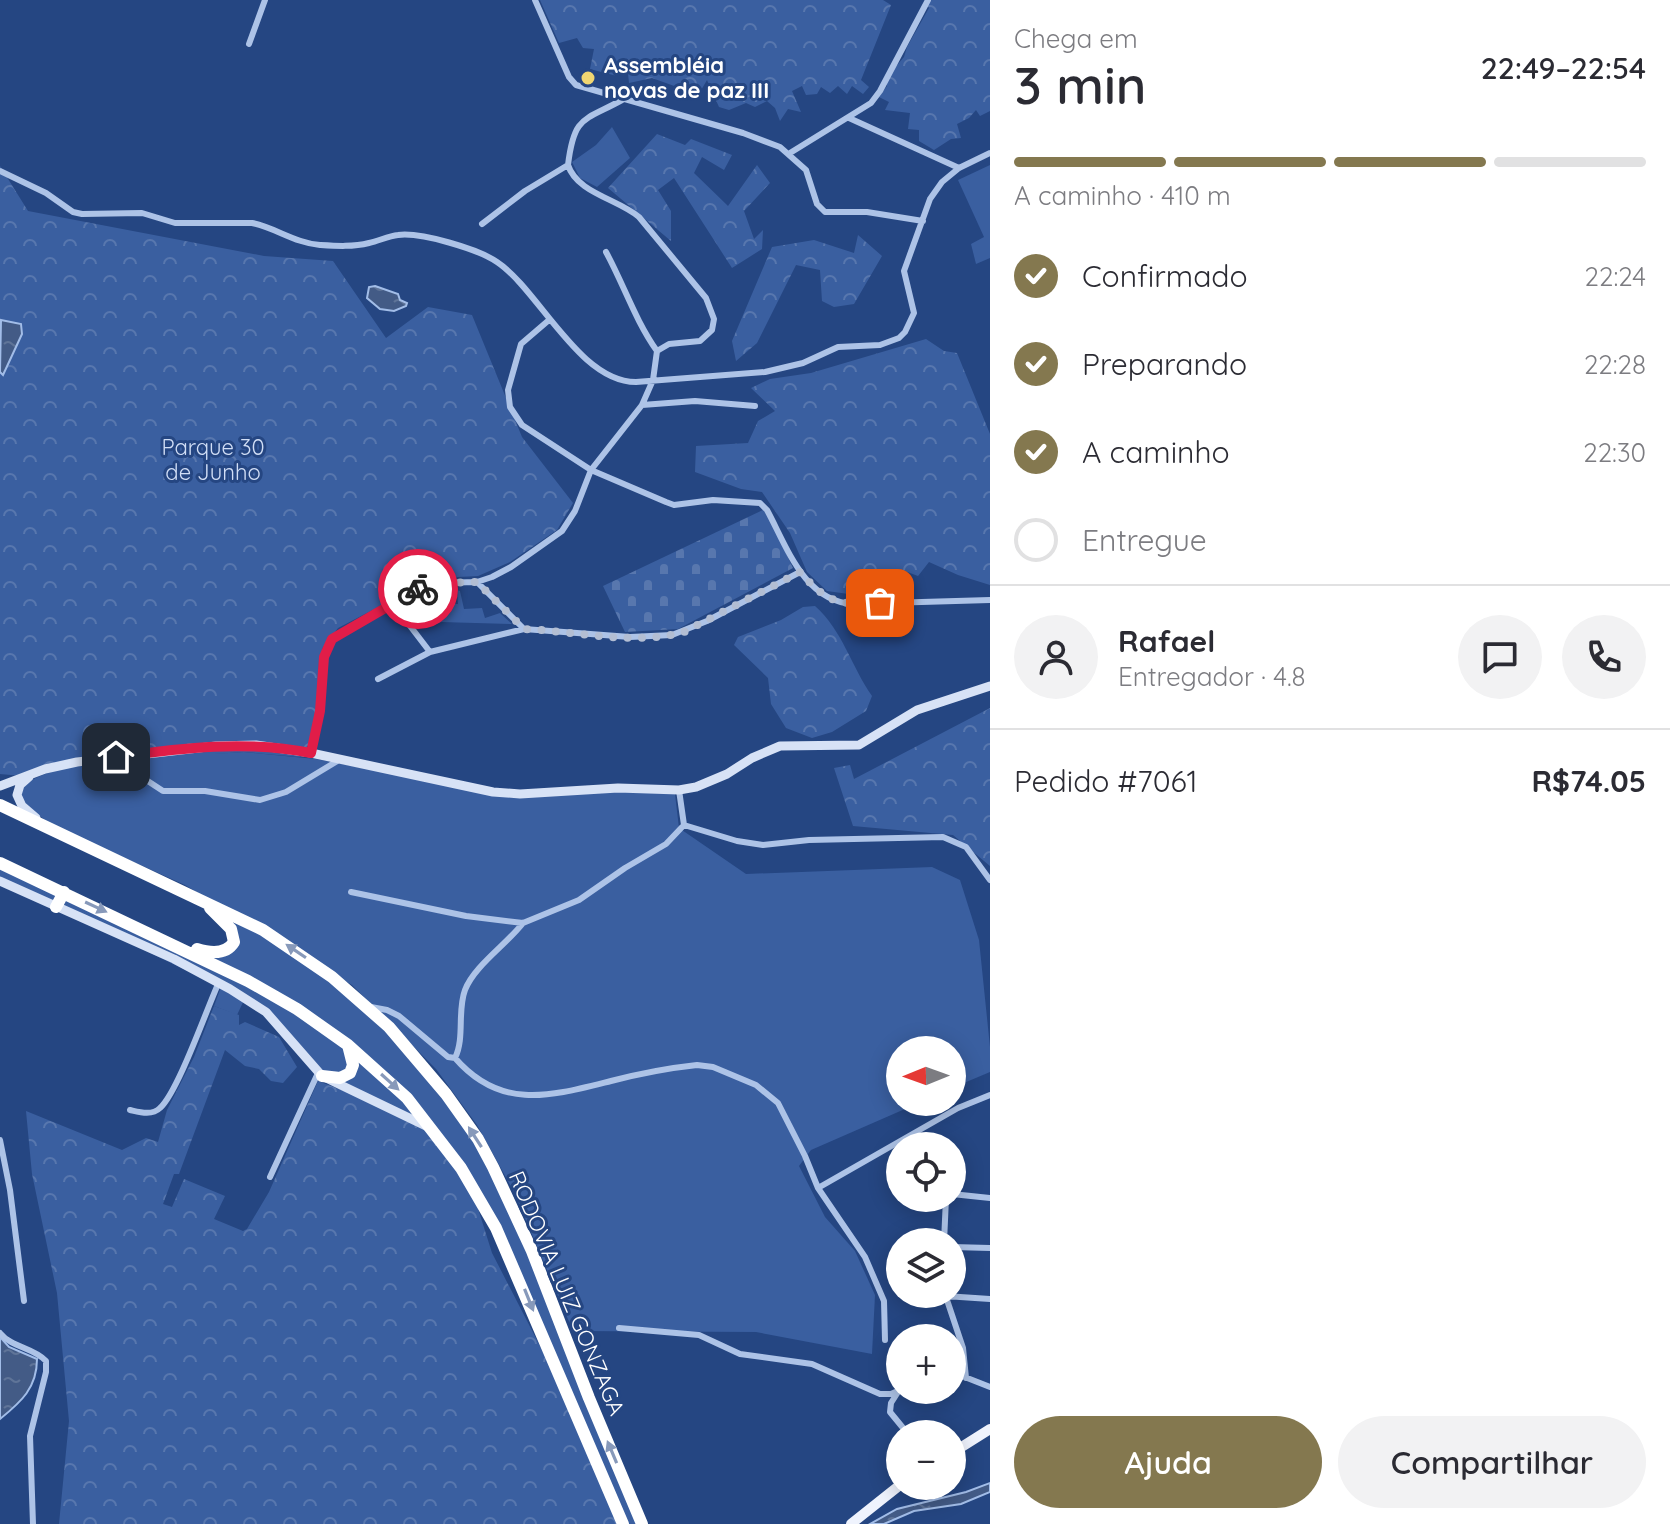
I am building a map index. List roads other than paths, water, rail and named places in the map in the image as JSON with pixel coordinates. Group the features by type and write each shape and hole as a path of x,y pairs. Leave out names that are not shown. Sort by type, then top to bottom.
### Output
{"highway":[{"name":"RODOVIA LUIZ GONZAGA","path":"0,805 263,930 332,977 389,1027 446,1094 478,1139 493,1167 532,1251 642,1524"},
{"name":"RODOVIA LUIZ GONZAGA","path":"0,863 160,937 297,1009 348,1045 407,1098 461,1168 496,1228 623,1524"},
{"path":"56,907 64,892"},
{"path":"160,937 205,951 219,952 230,948 234,942 231,929 202,901"},
{"path":"320,1075 340,1078 350,1073 353,1065 348,1045"}],"main road":[{"path":"0,786 67,764 216,746 256,745 311,753 505,793 618,788 679,790 710,782 763,752 780,746 859,745 917,710 990,686"},
{"path":"32,774 20,785 18,799 47,827"},
{"path":"0,881 219,982 258,1005 320,1075 430,1128"},
{"path":"966,1444 990,1429"},
{"path":"851,1524 886,1496"}],"street":[{"path":"249,44 265,0"},
{"path":"535,0 569,77 576,85 743,133 790,153 809,174 817,204 825,212 867,212 923,221"},
{"path":"790,153 866,107 880,91 922,4 928,0"},
{"path":"623,100 582,120 576,130 568,165 578,182 639,217 706,298 714,325 700,341 669,344 657,351"},
{"path":"849,118 959,168"},
{"path":"0,171 35,187 73,212 82,214 142,213 175,223 252,223 294,241 318,245 351,246 393,236 422,236 478,253 500,264 571,344 612,377 627,382 765,372 803,363 838,347 880,345 899,338 914,313 904,271 936,188 959,168 990,153"},
{"path":"482,224 525,191 568,165"},
{"path":"311,753 320,711 324,657 327,647 338,634 414,591 436,583 477,582 511,567 562,531 569,522 591,470 642,405 653,380 657,351 637,319 606,252"},
{"path":"549,320 521,344 507,398 515,417 530,431 591,470 674,505 713,500 758,502 767,510 800,572 823,596 843,604 990,600"},
{"path":"642,405 695,401 755,406"},
{"path":"378,679 430,652 524,629 630,637 672,635 707,621 800,572"},
{"path":"477,582 524,629"},
{"path":"394,605 430,652"},
{"path":"116,757 163,791 205,791 260,800 286,792 339,760"},
{"path":"455,1058 462,998 467,985 523,923 579,900 679,834 684,825 679,790"},
{"path":"684,825 737,841 763,845 809,840 943,837 966,847 990,880"},
{"path":"351,892 466,916 523,923"},
{"path":"130,1110 151,1112 160,1109 175,1084 219,982"},
{"path":"367,1007 392,1012 448,1057 455,1058 470,1074 508,1094 528,1096 574,1091 684,1066 713,1067 756,1085 770,1094 790,1124 818,1188 865,1257 884,1301 885,1340"},
{"path":"270,1177 320,1075"},
{"path":"818,1188 958,1108 990,1095"},
{"path":"0,1140 10,1190 24,1301"},
{"path":"966,1195 990,1198"},
{"path":"966,1247 990,1248"},
{"path":"966,1297 990,1299"},
{"path":"619,1328 699,1335 740,1354 802,1362 836,1373 880,1394 886,1393"},
{"path":"0,1333 46,1361 30,1436 33,1524"},
{"path":"966,1378 990,1387"}],"water":[{"path":"369,287 398,294 400,300 407,303 406,306 394,311 380,309 367,298"},
{"path":"1,320 21,324 22,334 3,375 0,372"},
{"path":"0,1337 9,1347 37,1359 31,1386 15,1407 0,1419"},
{"path":"990,1483 990,1492 961,1504 914,1511 884,1524 870,1524 897,1509 934,1500 966,1500 966,1492"}],"place":[{"name":"Assembléia novas de paz III","path":"588,78"}],"park label":[{"name":"Parque 30 de Junho","path":"213,460"}]}
